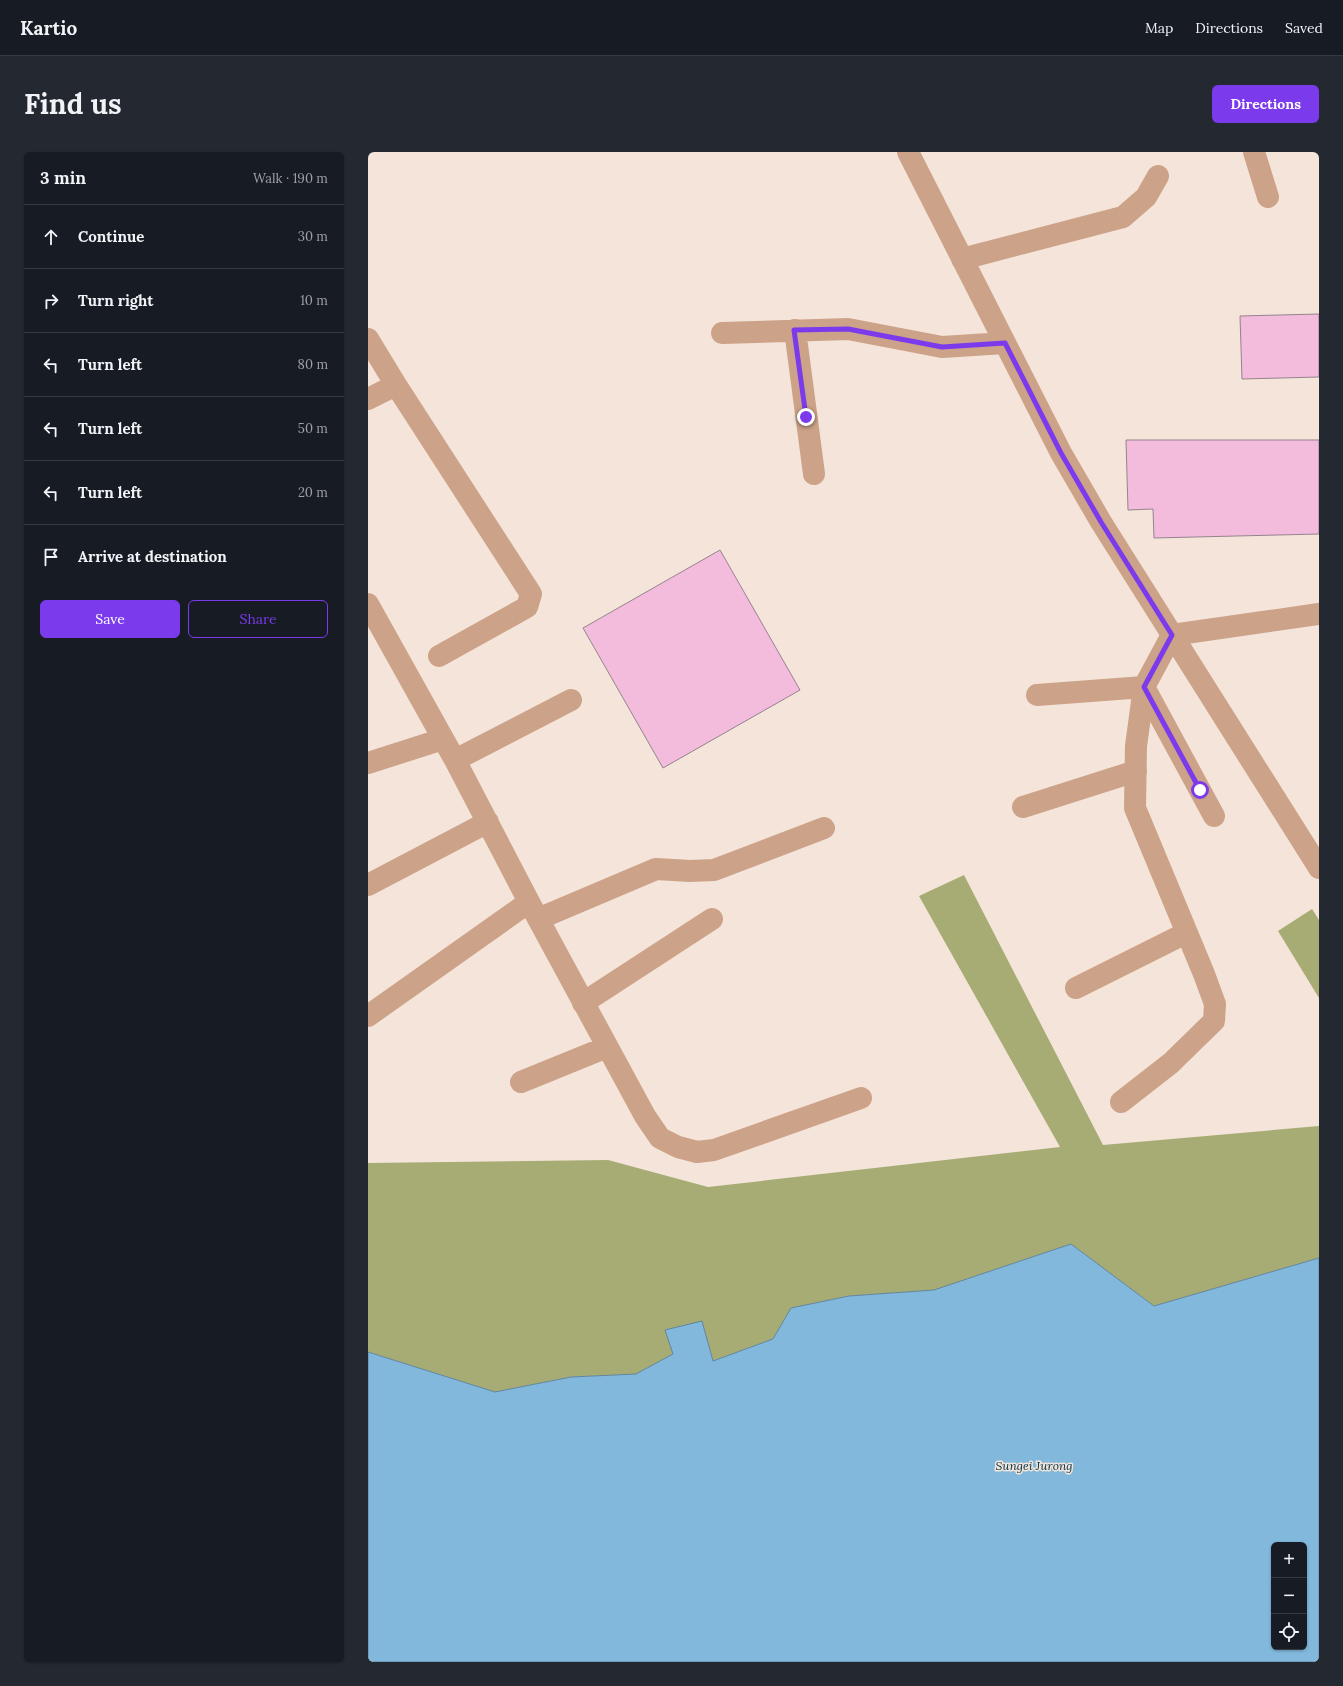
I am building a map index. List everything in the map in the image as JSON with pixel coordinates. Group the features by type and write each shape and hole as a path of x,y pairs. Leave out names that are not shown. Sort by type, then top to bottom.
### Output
{"lane":[{"path":"908,152 1061,453 1101,522 1319,868"},
{"path":"1254,152 1268,196"},
{"path":"962,259 1123,217 1146,196 1158,176"},
{"path":"722,333 848,329 942,347 1005,343"},
{"path":"794,330 814,474"},
{"path":"368,339 531,594 527,607 439,656"},
{"path":"368,399 396,384"},
{"path":"368,604 455,760 533,911 607,1047 645,1116 660,1138 678,1147 697,1152 714,1150 861,1098"},
{"path":"1172,635 1319,614"},
{"path":"1121,1102 1171,1063 1214,1021 1214,1004 1135,808 1136,746 1144,687 1172,635"},
{"path":"1037,695 1144,687"},
{"path":"1144,687 1214,816"},
{"path":"455,760 571,700"},
{"path":"368,763 443,739"},
{"path":"1022,807 1136,771"},
{"path":"368,885 488,822"},
{"path":"368,1016 533,911 656,869 690,871 714,870 824,828"},
{"path":"583,1003 712,919"},
{"path":"1076,988 1186,933"},
{"path":"521,1082 607,1047"}],"green space":[{"path":"964,875 1103,1145 1319,1126 1319,1258 1154,1306 1071,1244 934,1290 849,1296 791,1308 773,1339 713,1361 702,1322 673,1354 636,1374 571,1377 495,1392 368,1352 368,1163 608,1160 708,1187 1060,1147 919,896"},
{"path":"1312,909 1319,920 1319,998 1278,931"}],"water":[{"name":"Sungei Jurong","path":"1071,1244 1154,1306 1319,1258 1319,1662 368,1662 368,1352 495,1392 571,1377 636,1374 673,1354 665,1330 702,1321 713,1361 773,1339 791,1308 849,1296 934,1290"}],"building":[{"path":"1319,314 1319,377 1242,379 1240,316"},
{"path":"1126,440 1319,440 1319,534 1154,538 1153,509 1128,510"},
{"path":"720,550 800,690 663,768 583,628"}],"route":[{"path":"806,417 794,330 848,329 942,347 1005,343 1061,453 1101,522 1172,635 1144,687 1200,790"}]}
